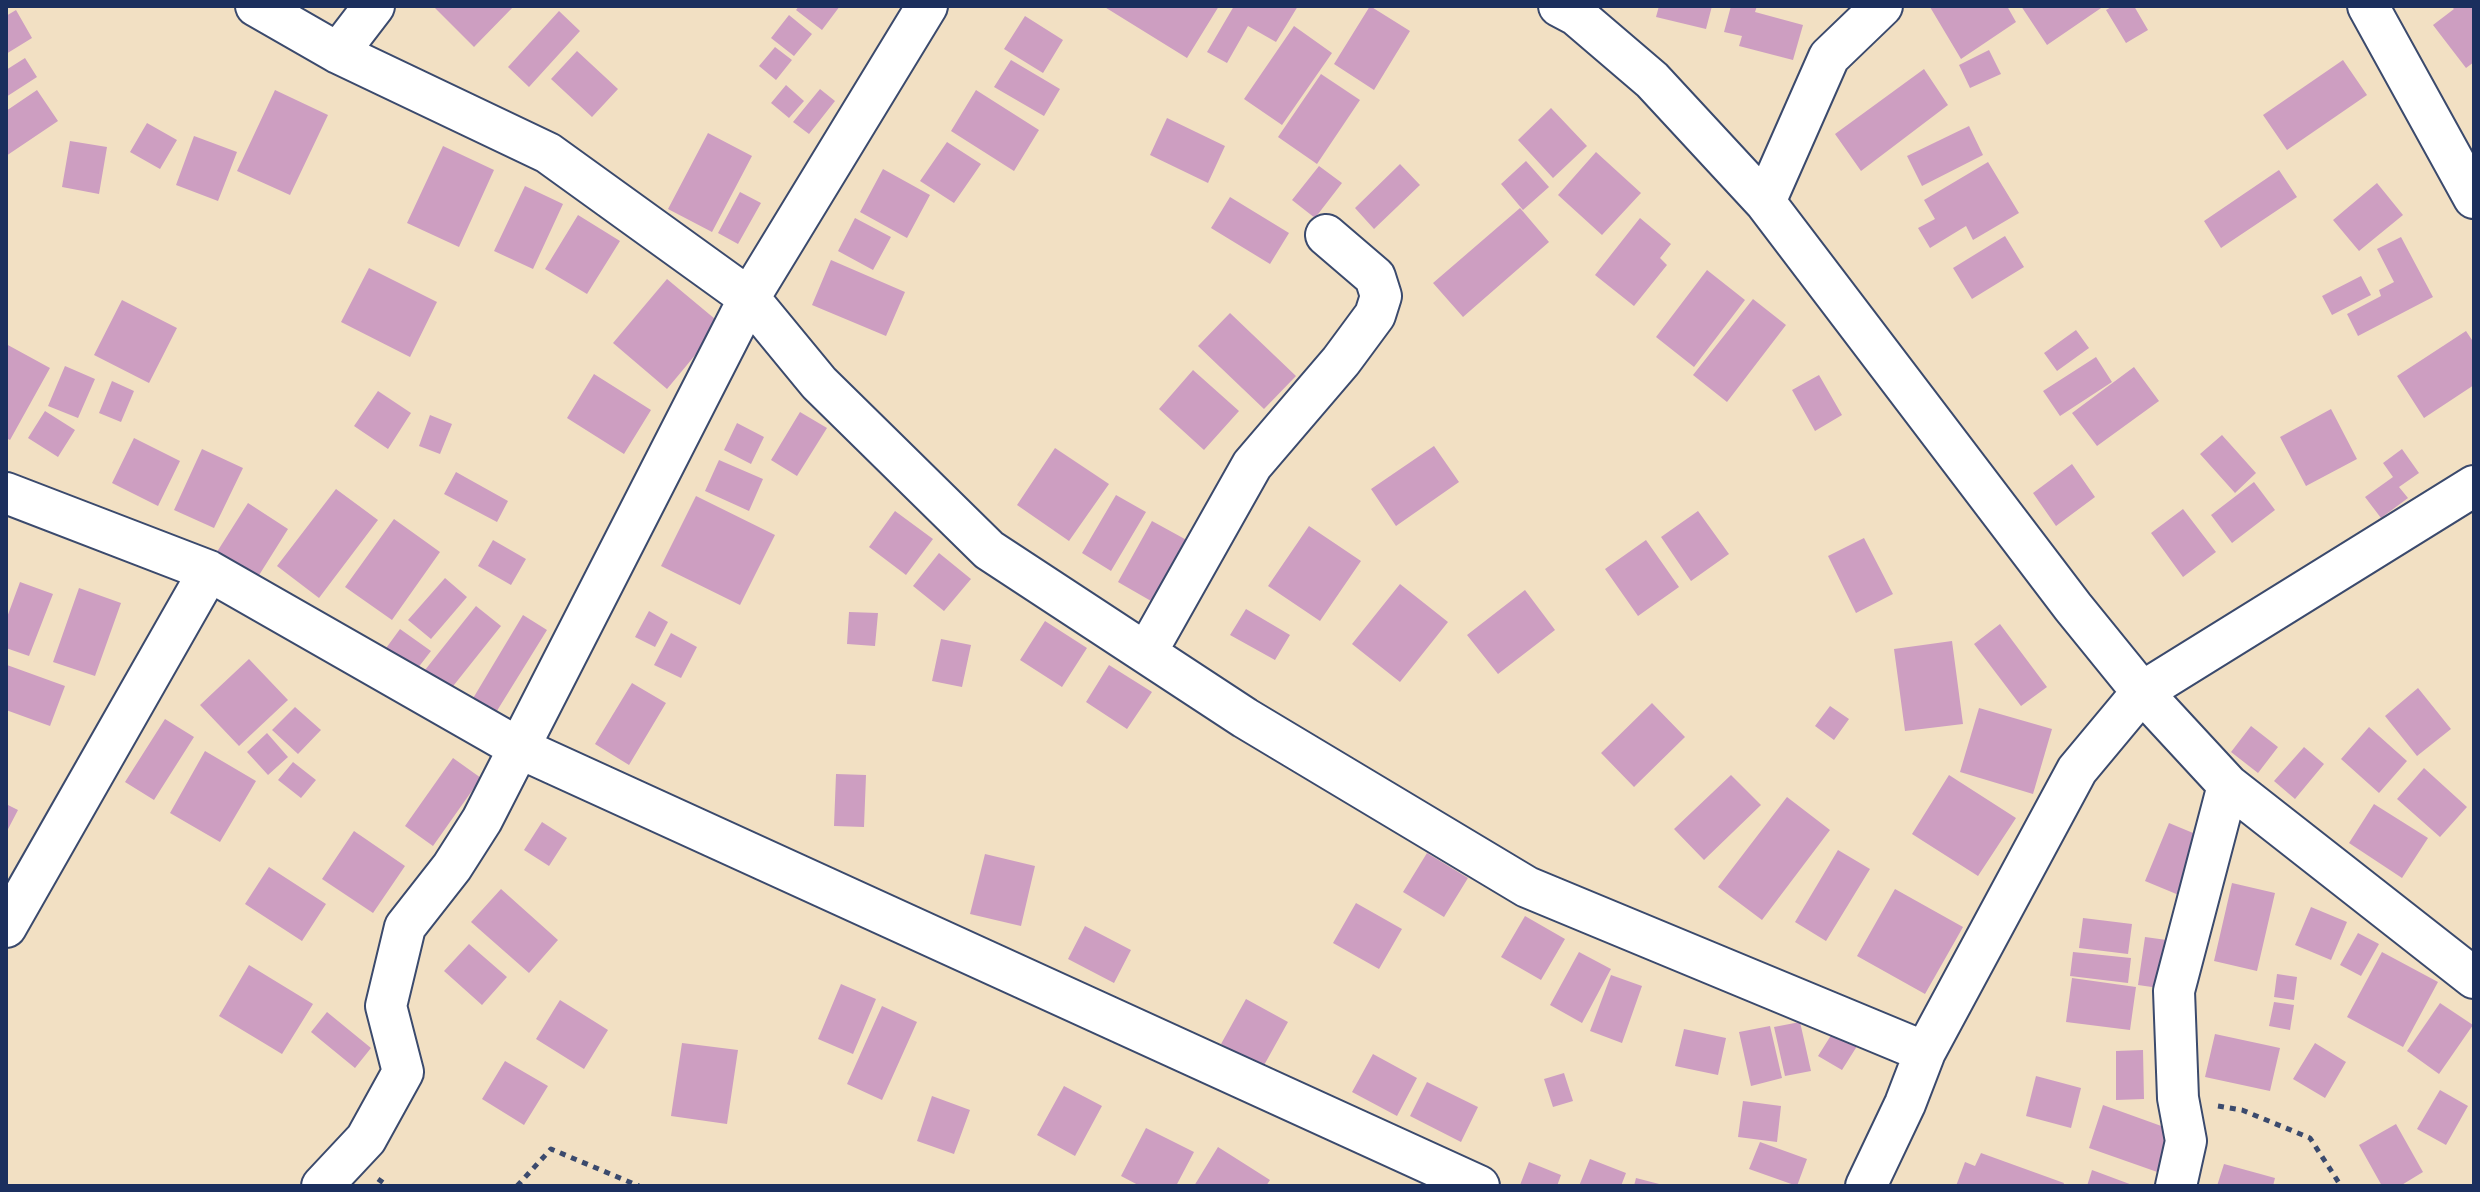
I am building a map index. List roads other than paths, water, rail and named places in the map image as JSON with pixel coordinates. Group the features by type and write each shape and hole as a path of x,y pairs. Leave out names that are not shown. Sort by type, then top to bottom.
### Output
{"street":[{"path":"256,6 338,53 548,153 749,298 819,383 989,550 1245,718 1527,887 1925,1052"},
{"path":"338,53 374,6"},
{"path":"322,1186 366,1139 403,1072 386,1006 405,927 452,867 482,820 749,298 927,6"},
{"path":"1559,6 1576,15 1652,80 1765,202 2073,607 2142,692 2228,785 2474,978"},
{"path":"1765,202 1829,57 1882,6"},
{"path":"2368,6 2474,198"},
{"path":"1146,653 1252,465 1341,361 1375,315 1381,296 1375,277 1326,235"},
{"path":"1866,1186 1905,1104 1925,1052 2077,770 2142,692 2474,486"},
{"path":"6,493 209,571 517,747 1479,1186"},
{"path":"6,927 209,571"},
{"path":"2176,1186 2186,1141 2178,1098 2174,991 2228,785"}]}
